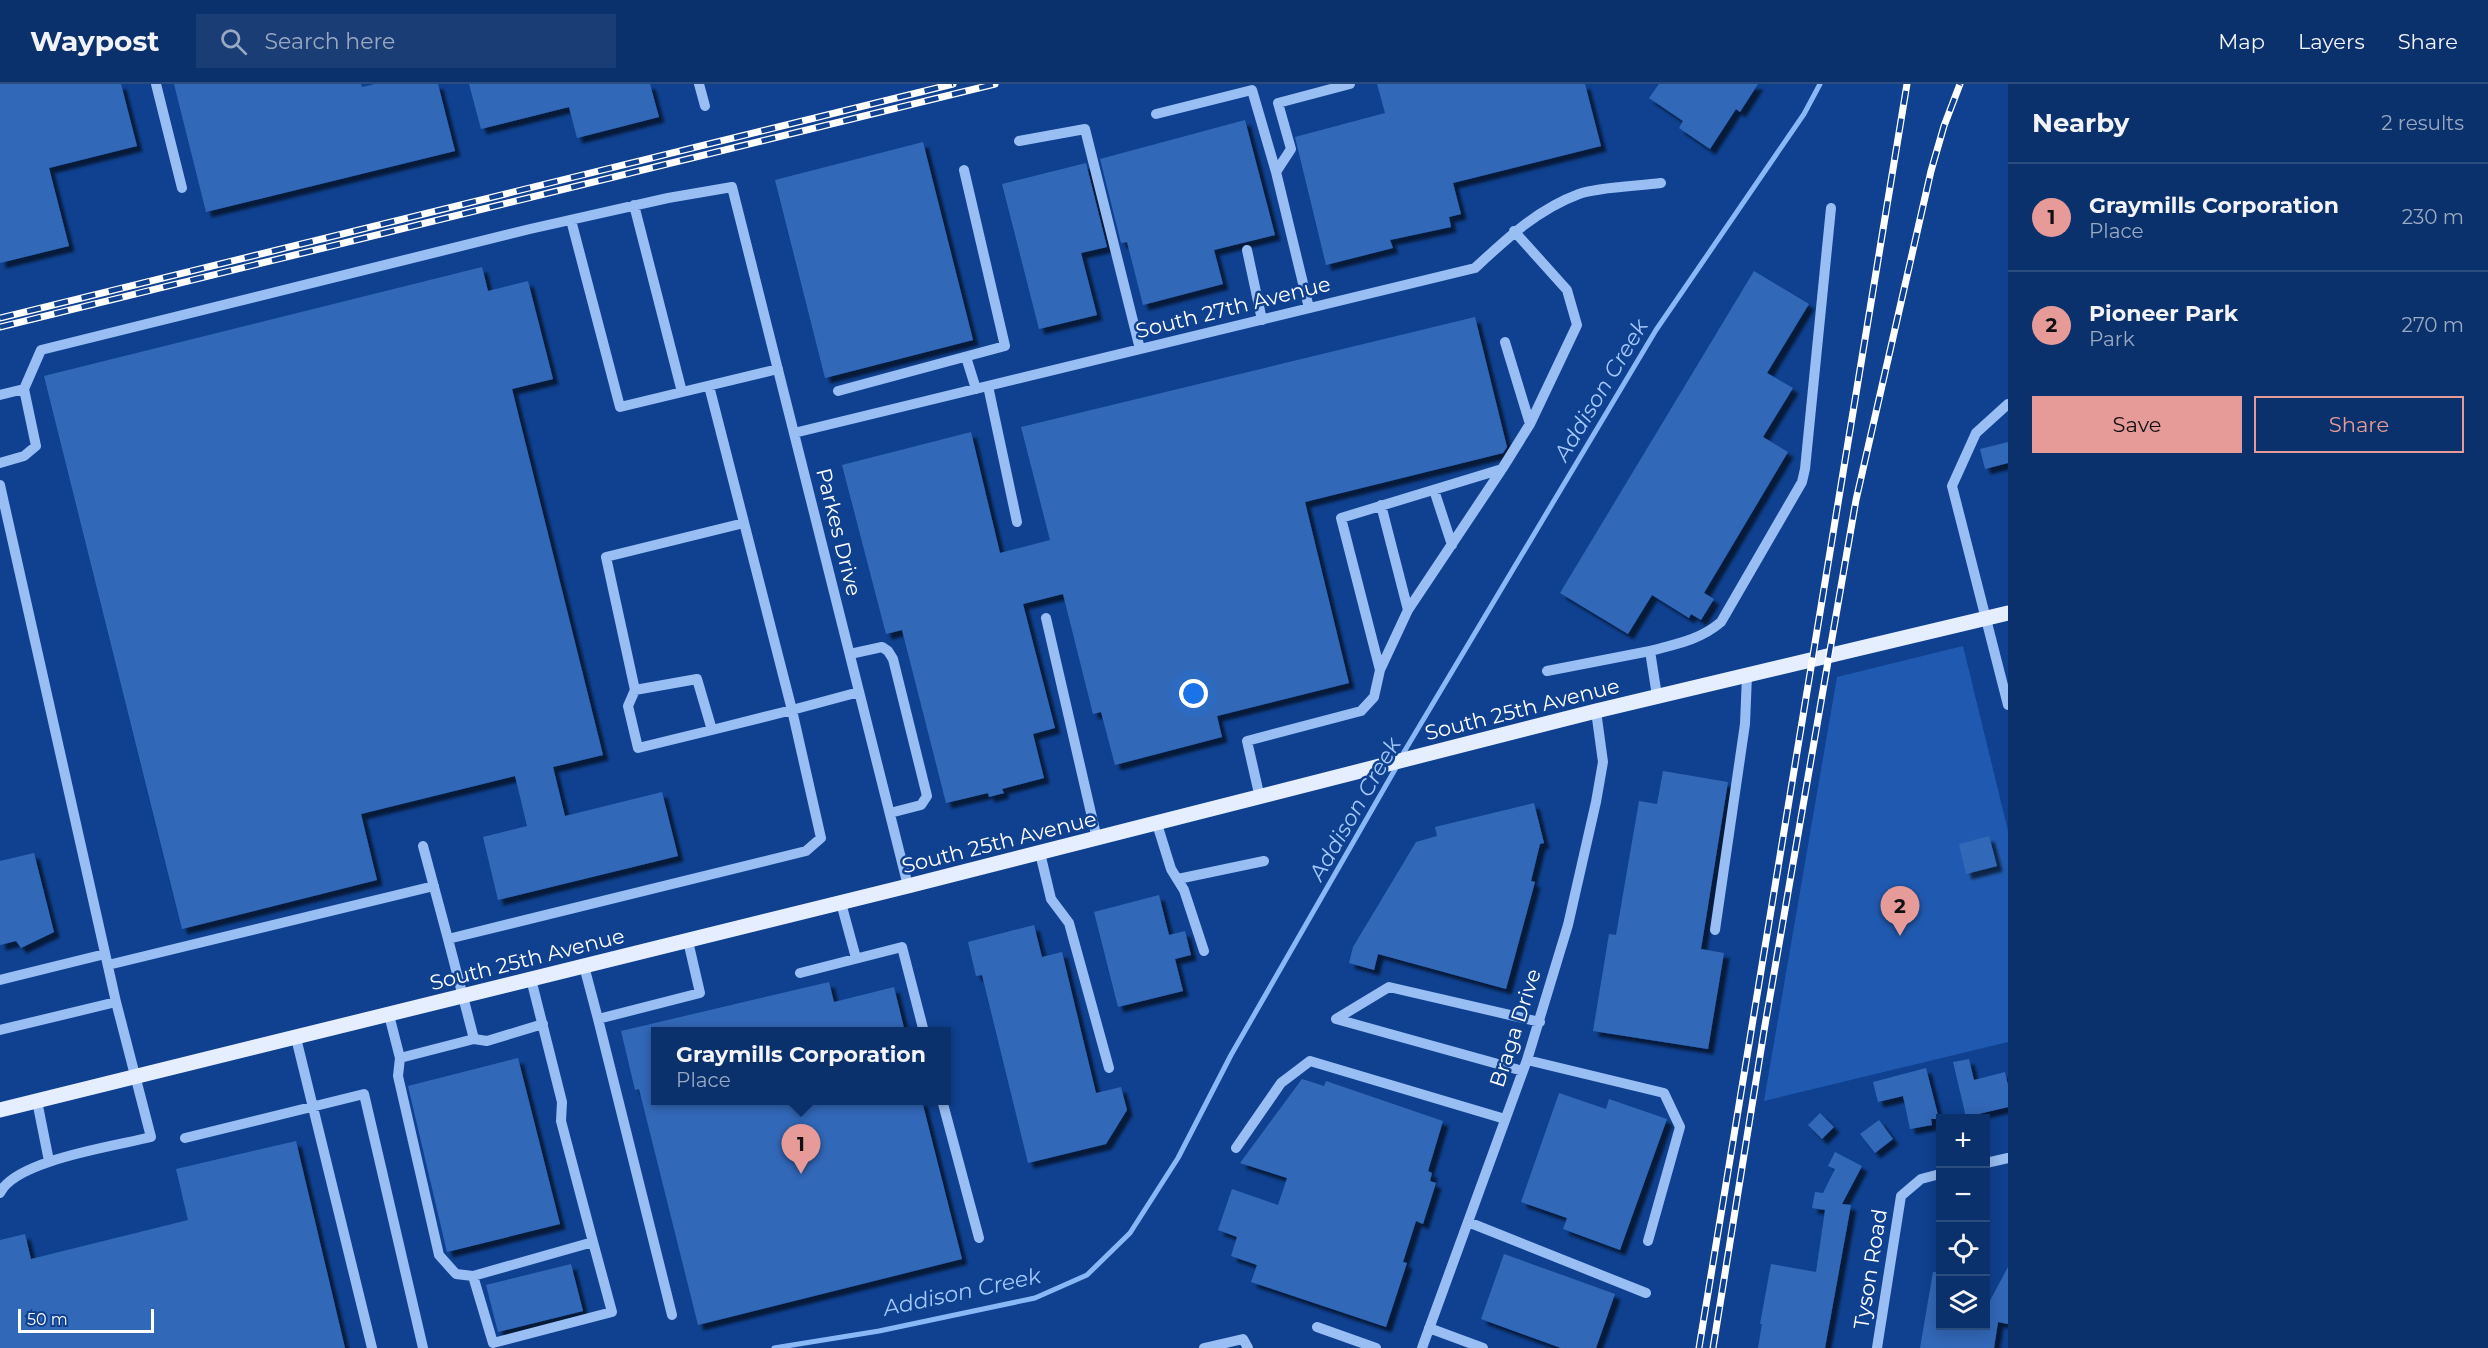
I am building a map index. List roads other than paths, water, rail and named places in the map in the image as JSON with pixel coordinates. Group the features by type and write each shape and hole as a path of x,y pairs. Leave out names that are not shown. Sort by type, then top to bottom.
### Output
{"main road":[{"name":"South 25th Avenue","path":"0,1110 1157,824 1596,711 2008,613"}],"street":[{"path":"156,84 182,189"},
{"path":"699,84 705,106"},
{"path":"1276,172 1291,149 1278,103 1350,84"},
{"path":"1156,114 1252,90 1276,172 1309,308"},
{"path":"1019,141 1085,129 1140,349"},
{"path":"838,391 1005,346 964,170"},
{"name":"South 27th Avenue","path":"794,433 1475,268 1514,231 1547,209 1581,193 1661,183"},
{"name":"Parkes Drive","path":"634,205 732,187 908,886"},
{"path":"0,463 24,456 36,446 24,389 41,350 634,205 682,392"},
{"path":"1547,671 1650,651 1692,640 1706,634 1721,622 1802,482 1830,208"},
{"path":"571,220 620,407 778,369"},
{"path":"1260,798 1247,741 1360,711 1374,698 1380,670 1408,610 1530,424 1577,325 1567,290 1514,231"},
{"path":"1248,250 1262,320"},
{"path":"1505,342 1530,424"},
{"path":"966,357 976,389"},
{"path":"448,939 806,851 821,838 792,710 709,386"},
{"path":"988,386 1017,522"},
{"path":"0,395 24,389"},
{"path":"2008,404 1976,433 1952,486 2008,705"},
{"path":"1380,670 1341,518 1502,469"},
{"path":"0,484 106,959 151,1137 49,1161 17,1174 3,1186 0,1193"},
{"path":"1434,490 1452,545"},
{"path":"1381,505 1408,610"},
{"path":"744,523 606,557 635,690 628,706 638,748 859,692"},
{"path":"1046,618 1097,839"},
{"path":"850,654 882,646 893,659 927,796 921,805 890,813"},
{"path":"1650,651 1657,696"},
{"path":"1714,930 1745,724 1747,675"},
{"path":"635,690 697,680 712,730"},
{"name":"Braga Drive","path":"1422,1348 1527,1060 1568,926 1603,762 1596,711"},
{"path":"1157,824 1171,869 1184,890 1204,951"},
{"path":"423,846 474,1039"},
{"path":"1040,853 1051,899 1069,923 1108,1068"},
{"path":"1178,879 1264,861"},
{"path":"0,980 106,959 434,886"},
{"path":"841,903 856,958"},
{"path":"598,1019 700,993 688,941"},
{"path":"800,973 902,947 923,1027"},
{"path":"584,966 672,1315"},
{"path":"473,1276 494,1343 612,1312 561,1121 562,1102 531,980"},
{"path":"1523,1071 1336,1020 1389,987 1540,1022"},
{"path":"0,1030 116,1002"},
{"path":"389,1014 400,1058 398,1076 440,1255 456,1274 473,1276 593,1242"},
{"path":"400,1058 474,1039 487,1041 543,1024"},
{"path":"296,1038 372,1348"},
{"path":"1527,1060 1664,1093 1680,1127 1648,1241"},
{"path":"1236,1148 1281,1083 1310,1061 1505,1119"},
{"path":"185,1138 364,1094 423,1348"},
{"path":"37,1101 49,1161"},
{"path":"943,1105 979,1238"},
{"path":"1990,1162 2008,1158"},
{"name":"Tyson Road","path":"1877,1348 1901,1196 1921,1179 1936,1175"},
{"path":"1468,1222 1646,1293"},
{"path":"1317,1327 1376,1348"},
{"path":"1429,1328 1483,1348"},
{"path":"1204,1348 1243,1339 1248,1348"}],"waterway":[{"name":"Addison Creek","path":"1401,757 1656,330 1804,114 1820,84"},
{"name":"Addison Creek","path":"774,1348 879,1331 1035,1298 1087,1275 1130,1233 1178,1158 1231,1055 1397,766"}],"railway":[{"path":"0,318 953,84"},
{"path":"0,327 995,84"},
{"path":"1699,1348 1907,84"},
{"path":"1713,1348 1764,1031 1856,500 1931,171 1944,126 1960,84"}],"place":[{"name":"Pioneer Park","path":"1900,936"},
{"name":"Graymills Corporation","path":"801,1174"}]}
